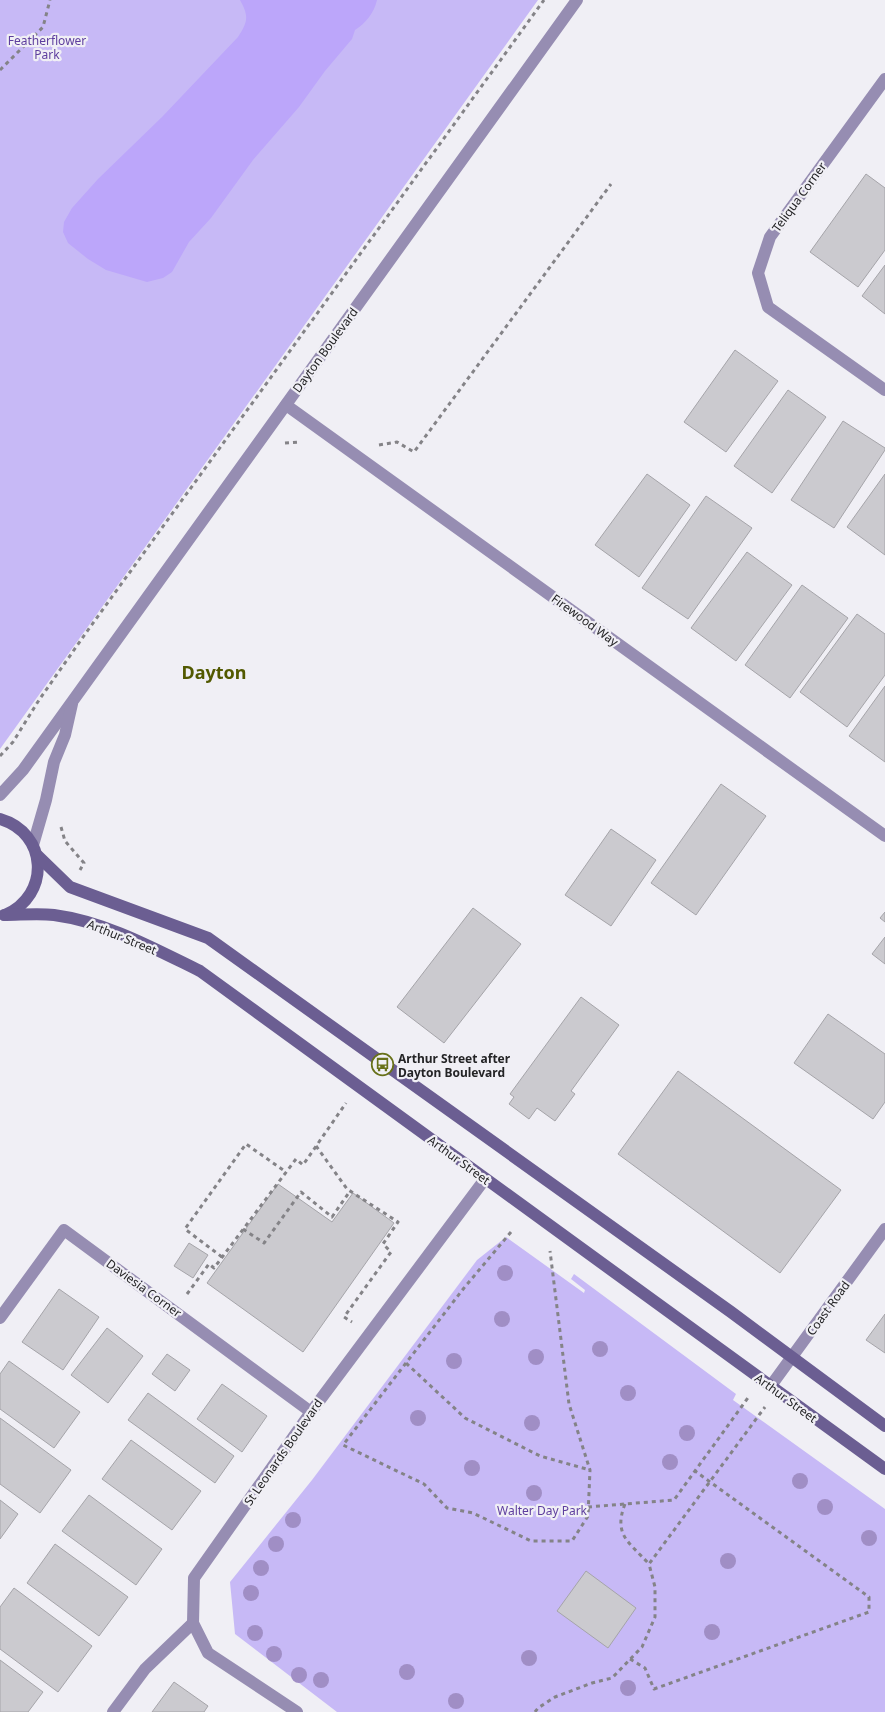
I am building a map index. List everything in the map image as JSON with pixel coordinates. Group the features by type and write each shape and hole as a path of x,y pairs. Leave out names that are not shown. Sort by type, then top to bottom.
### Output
{"street":[{"name":"Dayton Boulevard","path":"0,796 23,770 577,0"},
{"name":"Teliqua Corner","path":"885,79 770,237 758,273 768,307 885,390"},
{"name":"Firewood Way","path":"286,404 885,836"},
{"name":"Dayton Boulevard","path":"35,850 54,762 66,735 73,699"},
{"path":"0,819 20,829 35,850 70,887 208,938 793,1357 885,1426"},
{"path":"2,916 20,906 32,892 38,874 35,850"},
{"name":"Arthur Street","path":"2,916 52,915 85,921 131,938 200,971 885,1469"},
{"name":"St Leonards Boulevard","path":"297,1712 208,1653 193,1624 194,1578 311,1412 485,1179"},
{"name":"Coast Road","path":"770,1387 885,1229"},
{"name":"Daviesia Corner","path":"0,1318 64,1230 311,1412"},
{"path":"112,1712 145,1669 193,1624"}],"path":[{"path":"0,70 42,27 50,0"},
{"path":"0,756 13,742 39,700 93,622 544,0"},
{"path":"377,445 397,442 414,452 611,184"},
{"path":"281,444 294,441 301,442"},
{"path":"185,1297 210,1264 214,1268 296,1159 303,1165 347,1102"},
{"path":"222,1257 185,1229 246,1144 286,1172"},
{"path":"316,1146 347,1189 398,1222 382,1244 391,1252 344,1316 356,1326"},
{"path":"243,1228 264,1243 301,1192 332,1217 350,1191"},
{"path":"511,1232 464,1288 343,1444 424,1484 447,1508 473,1513 531,1541 572,1541 588,1516 590,1470 569,1404 546,1223"},
{"path":"406,1363 465,1418 540,1456 590,1470"},
{"path":"588,1507 674,1500 751,1393"},
{"path":"649,1564 767,1404"},
{"path":"630,1659 645,1668 654,1689 869,1612 869,1597 695,1471"},
{"path":"535,1712 538,1708 561,1695 592,1683 612,1678 642,1647 655,1617 655,1587 649,1564 620,1530 620,1517 625,1504"}],"green space":[{"name":"Featherflower Park","path":"0,0 538,0 0,749"},
{"name":"Walter Day Park","path":"506,1237 584,1293 585,1290 571,1279 574,1274 736,1394 733,1400 885,1509 885,1712 337,1712 235,1634 230,1582 312,1480 477,1260"}],"shaded area":[{"path":"240,0 377,0 369,17 355,30 352,39 325,71 299,107 253,160 211,218 189,242 172,272 163,278 147,282 106,270 68,243 63,232 64,222 72,208 98,179 162,117 238,37 246,19 245,10"}],"building":[{"path":"866,174 885,188 885,250 858,287 810,252"},
{"path":"885,265 885,314 862,296"},
{"path":"735,350 778,381 726,452 684,422"},
{"path":"788,390 826,417 772,493 734,466"},
{"path":"843,421 885,448 885,450 834,528 791,500"},
{"path":"647,474 690,505 639,577 595,545"},
{"path":"885,474 885,555 847,527"},
{"path":"706,496 752,528 688,619 642,588"},
{"path":"747,552 792,585 736,661 691,628"},
{"path":"802,585 848,618 790,698 745,665"},
{"path":"857,614 885,634 885,675 847,727 800,692"},
{"path":"885,686 885,762 849,736"},
{"path":"721,784 766,816 696,915 651,883"},
{"path":"611,829 656,860 611,926 565,895"},
{"path":"473,908 521,944 444,1043 397,1007"},
{"path":"885,912 885,922 880,918"},
{"path":"885,937 885,964 872,954"},
{"path":"581,997 619,1025 571,1091 575,1094 555,1121 537,1108 529,1119 509,1104 514,1097 510,1094"},
{"path":"828,1014 885,1054 885,1102 873,1119 794,1063"},
{"path":"678,1071 841,1190 780,1273 618,1154"},
{"path":"278,1184 332,1222 353,1193 394,1223 303,1352 207,1283"},
{"path":"189,1243 208,1255 193,1278 174,1266"},
{"path":"59,1289 99,1317 63,1370 22,1342"},
{"path":"885,1314 885,1353 866,1340"},
{"path":"107,1328 143,1356 108,1403 71,1375"},
{"path":"167,1354 190,1370 175,1391 152,1374"},
{"path":"9,1361 80,1412 54,1448 0,1409 0,1374"},
{"path":"222,1384 267,1416 242,1452 197,1419"},
{"path":"148,1393 234,1456 215,1483 128,1420"},
{"path":"0,1418 71,1470 40,1513 0,1484"},
{"path":"131,1440 201,1491 172,1530 102,1479"},
{"path":"89,1495 162,1549 136,1585 62,1531"},
{"path":"0,1500 18,1514 0,1539"},
{"path":"55,1544 128,1597 99,1636 27,1583"},
{"path":"586,1571 636,1608 608,1648 557,1611"},
{"path":"14,1588 92,1646 58,1692 0,1649 0,1607"},
{"path":"0,1660 43,1692 28,1712 0,1712"},
{"path":"174,1682 208,1706 204,1712 152,1712"}],"place":[{"name":"Arthur Street after Dayton Boulevard","path":"382,1065"}],"district":[{"name":"Dayton","path":"214,672"}]}
